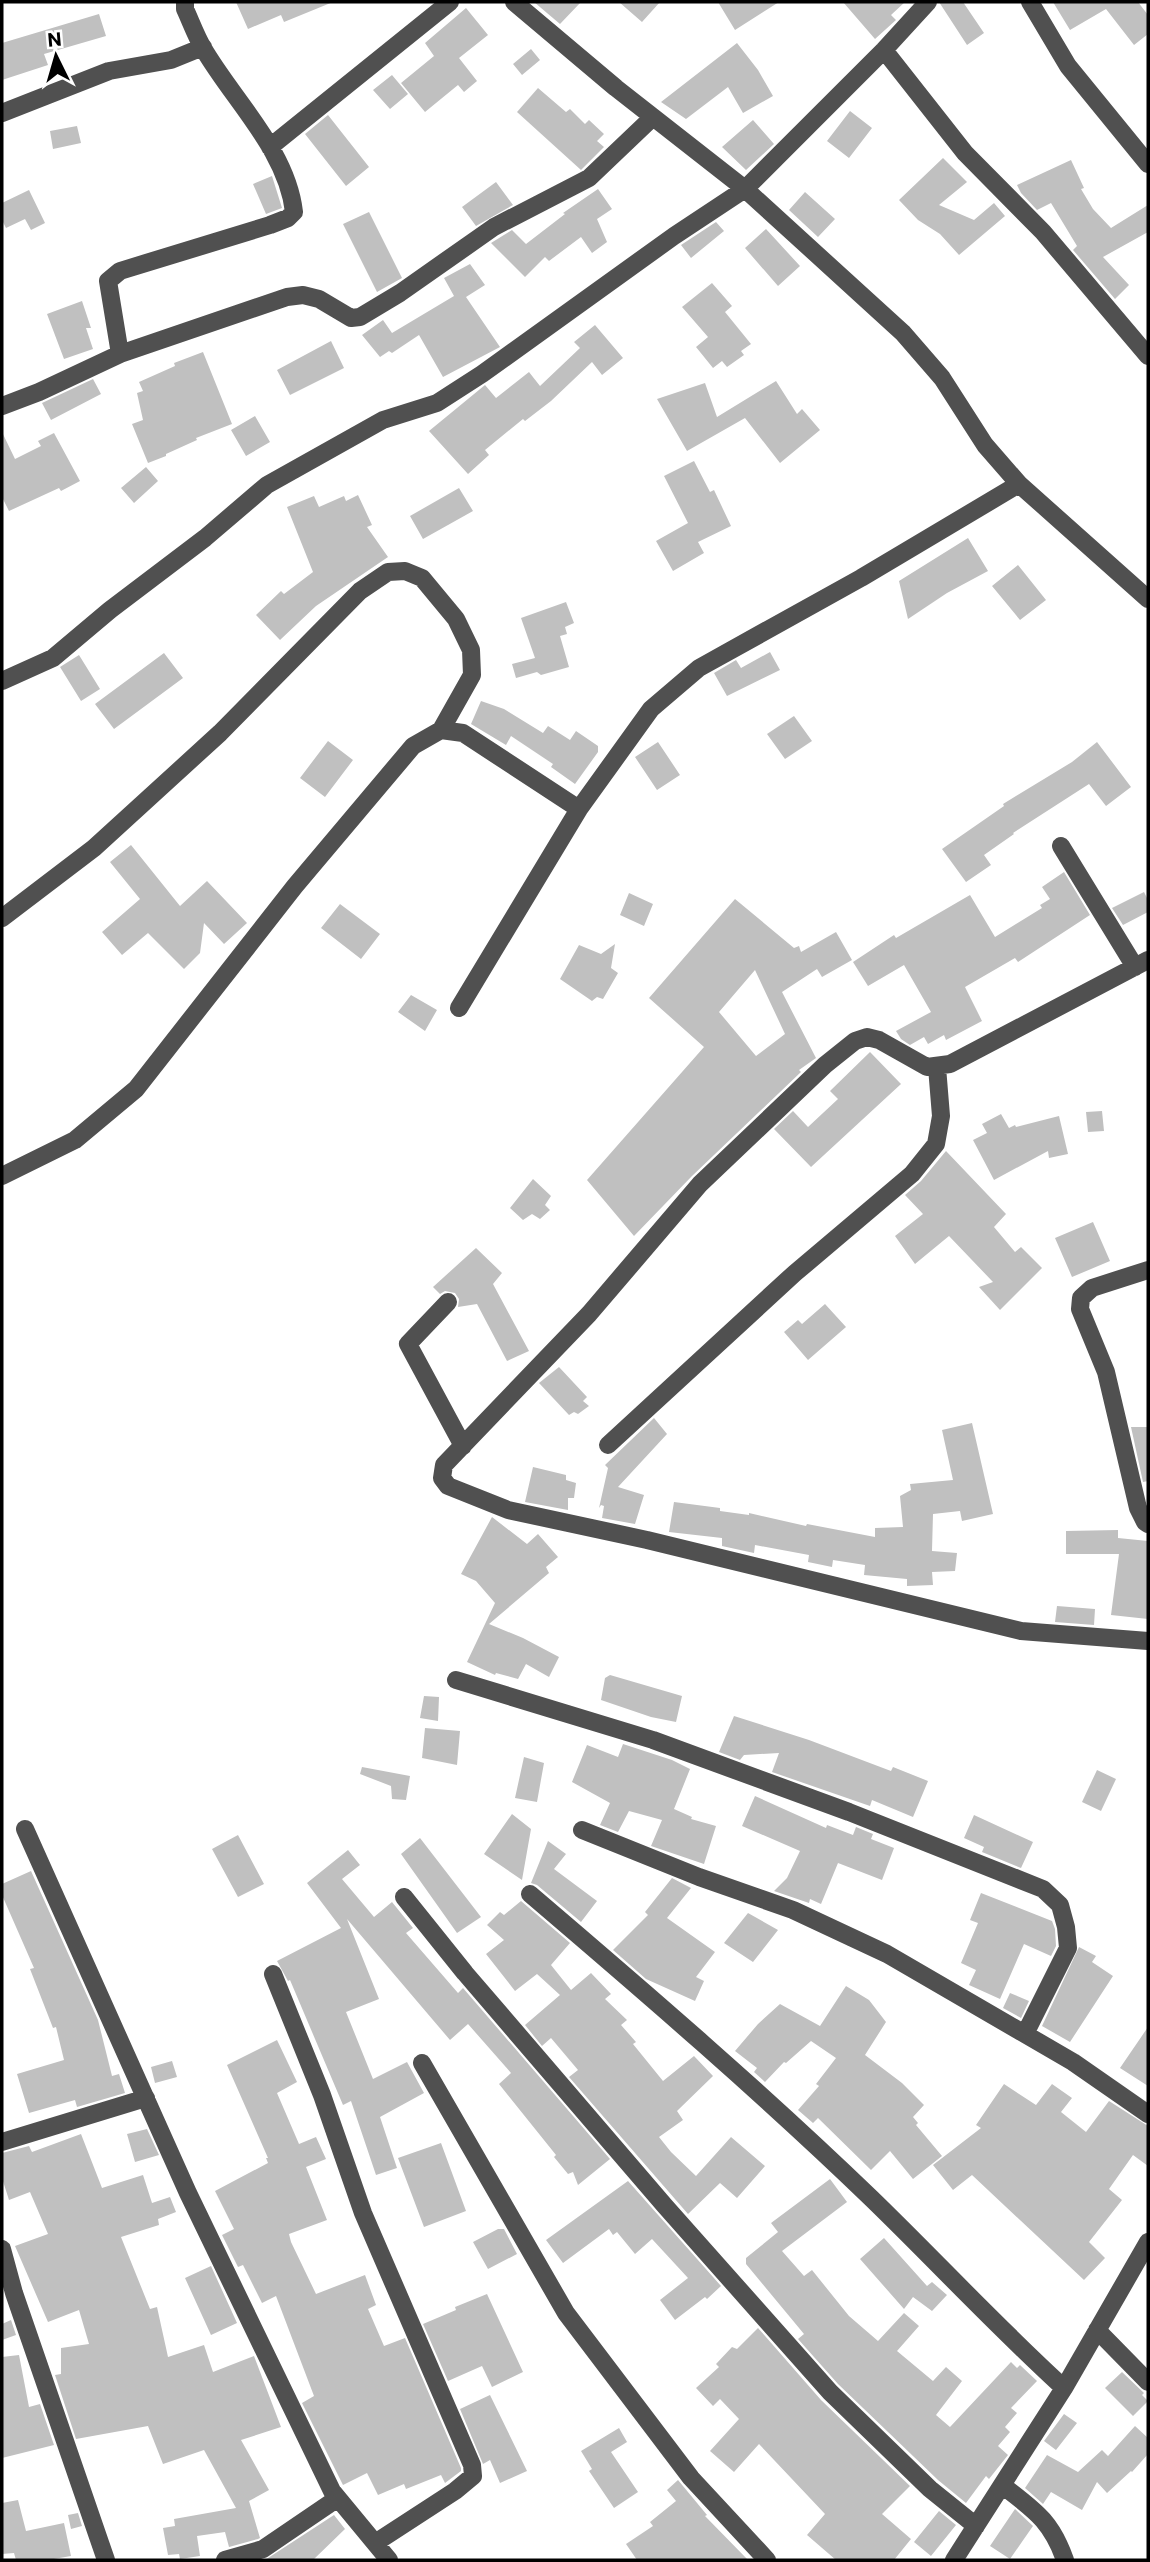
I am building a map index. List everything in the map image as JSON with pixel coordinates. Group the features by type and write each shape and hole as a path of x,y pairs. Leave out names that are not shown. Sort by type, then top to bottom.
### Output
{"street":[{"path":"120,354 108,281 120,271 270,225 288,218 294,212 292,198 270,147 202,47 185,9 185,2"},
{"path":"270,147 450,2"},
{"path":"514,2 530,18 745,189 903,333 942,379 985,445 1019,484 1148,599"},
{"path":"2,681 53,657 130,594 205,538 267,485 383,420 437,403 745,189 884,51 928,2"},
{"path":"1030,2 1068,66 1148,164"},
{"path":"2,113 108,71 171,60 202,47"},
{"path":"884,51 965,153 1043,232 1148,356"},
{"path":"2,406 39,392 120,354 287,298 303,295 319,299 351,318 359,317 400,293 494,228 589,178 653,117"},
{"path":"459,1008 579,808 651,709 699,668 860,578 1019,484"},
{"path":"2,918 94,848 220,733 360,591 388,572 405,571 422,578 456,620 471,650 472,675 441,730 413,746 295,886 136,1089 75,1140 2,1176"},
{"path":"441,730 463,733 579,808"},
{"path":"1061,846 1141,963 950,1063 937,1067 927,1067 879,1040 867,1037 855,1041 825,1065 700,1184 589,1314 444,1465 442,1478 448,1486 508,1510 647,1540 1021,1632 1148,1641"},
{"path":"608,1445 795,1273 912,1174 936,1144 941,1116 937,1067"},
{"path":"1148,1270 1092,1289 1081,1298 1080,1309 1106,1373 1138,1508 1148,1524"},
{"path":"449,1302 408,1344 463,1446"},
{"path":"456,1680 653,1740 849,1812 1043,1889 1060,1905 1068,1948 1025,2034"},
{"path":"25,1829 206,2230 332,2491 389,2560"},
{"path":"582,1830 699,1877 793,1910 887,1954 1073,2062 1148,2114"},
{"path":"530,1894 709,2047 871,2199 1064,2388"},
{"path":"404,1897 665,2206 830,2392 930,2489 976,2526"},
{"path":"273,1974 322,2095 363,2213 472,2465 473,2476 455,2491 375,2543"},
{"path":"422,2063 566,2313 691,2478 767,2560"},
{"path":"2,2142 146,2098"},
{"path":"954,2560 1064,2388 1148,2242"},
{"path":"2,2249 14,2293 106,2560"},
{"path":"1097,2330 1148,2382"},
{"path":"1002,2485 1037,2513 1052,2529 1065,2560"},
{"path":"225,2560 263,2549 338,2498"}],"building":[{"path":"236,2 333,2 284,22 281,15 248,29"},
{"path":"534,2 581,2 560,24"},
{"path":"619,2 660,2 642,22"},
{"path":"718,2 779,2 735,30"},
{"path":"843,2 905,2 891,15 896,20 875,39"},
{"path":"939,2 963,2 984,33 967,45"},
{"path":"1053,2 1138,2 1148,15 1148,34 1134,45 1106,9 1070,30"},
{"path":"466,8 488,35 459,58 477,81 464,92 458,85 425,112 401,83 434,56 425,43"},
{"path":"99,14 106,36 44,54 48,65 2,80 2,43"},
{"path":"737,43 758,70 773,96 743,113 728,87 686,119 661,102"},
{"path":"531,49 540,60 522,75 513,64"},
{"path":"392,75 408,94 390,109 373,90"},
{"path":"538,88 566,112 570,109 585,124 589,120 604,134 597,141 604,147 581,170 517,112"},
{"path":"850,111 872,128 849,158 827,141"},
{"path":"328,115 369,167 346,186 305,134"},
{"path":"753,120 774,144 746,170 722,147"},
{"path":"77,126 81,143 53,149 50,131"},
{"path":"943,158 967,182 939,205 974,220 994,203 1005,216 959,255 940,234 918,220 899,200"},
{"path":"1071,160 1084,188 1081,189 1093,209 1111,228 1148,205 1148,232 1103,257 1129,285 1115,299 1073,250 1077,246 1051,203 1037,210 1017,185"},
{"path":"272,176 282,208 266,214 253,184"},
{"path":"496,182 513,205 476,226 462,207"},
{"path":"598,189 612,209 597,219 607,242 592,253 581,237 549,261 545,257 525,277 491,243 512,230 526,244 565,214 563,213"},
{"path":"29,190 45,223 31,230 25,219 6,228 2,220 2,203"},
{"path":"805,192 835,219 818,237 789,210"},
{"path":"369,212 402,278 377,292 343,224"},
{"path":"716,222 724,231 691,258 681,245"},
{"path":"766,229 800,266 778,286 745,248"},
{"path":"470,264 485,285 466,297 500,347 443,377 419,335 392,353 389,351 380,357 362,335 383,320 392,333 454,296 444,278"},
{"path":"712,283 732,306 725,312 751,344 741,351 744,355 727,367 722,361 713,368 696,347 708,337 682,307"},
{"path":"82,301 91,328 86,328 93,349 64,359 47,314"},
{"path":"595,325 623,358 602,375 592,362 551,401 525,421 523,419 485,450 489,455 468,474 429,431 485,385 496,398 529,372 540,386 580,348 574,342"},
{"path":"331,341 344,368 290,395 277,370"},
{"path":"203,352 232,424 196,438 197,440 148,463 132,424 143,420 137,393 143,391 139,382 175,366 174,363"},
{"path":"93,379 101,394 51,420 42,403"},
{"path":"776,381 797,414 802,409 820,430 780,463 745,418 687,451 657,399 705,383 717,417"},
{"path":"255,416 270,442 246,456 231,430"},
{"path":"2,432 15,459 41,446 38,441 54,433 80,481 9,511 2,497"},
{"path":"694,461 710,492 714,490 731,526 698,542 704,553 673,571 656,541 688,523 664,476"},
{"path":"146,467 158,481 134,503 121,488"},
{"path":"459,488 473,511 423,539 410,516"},
{"path":"358,495 372,525 367,527 388,557 316,606 280,640 256,615 281,591 284,594 313,572 287,507 314,496 319,507 344,496 346,501"},
{"path":"968,538 988,571 947,593 908,619 899,581"},
{"path":"1018,565 1046,600 1020,620 992,586"},
{"path":"566,602 574,623 565,627 567,634 560,636 569,667 541,675 537,672 516,678 512,664 535,658 521,618"},
{"path":"770,652 780,670 727,696 714,673 736,660 741,668"},
{"path":"164,653 183,678 114,729 95,704"},
{"path":"79,655 100,689 81,701 60,667"},
{"path":"481,701 504,709 543,733 548,726 570,740 576,731 598,746 598,752 575,784 551,767 553,764 511,736 506,745 471,724"},
{"path":"794,716 812,741 785,759 767,734"},
{"path":"328,741 353,760 325,797 300,778"},
{"path":"658,742 680,775 657,790 635,757"},
{"path":"1097,742 1131,787 1106,806 1089,784 984,855 991,865 966,882 942,849 1004,806 1003,804 1072,762"},
{"path":"131,845 180,906 207,881 247,923 224,944 204,923 200,953 184,969 148,933 122,955 102,932 140,899 110,862"},
{"path":"1064,872 1090,915 1018,962 1015,958 965,987 982,1021 946,1040 944,1035 928,1044 924,1037 910,1045 901,1039 896,1031 931,1012 904,965 868,986 853,962 894,935 896,938 970,895 995,937 1042,908 1040,905 1050,899 1042,887"},
{"path":"1144,892 1148,900 1148,912 1123,925 1112,908"},
{"path":"629,893 653,904 644,926 620,915"},
{"path":"735,899 794,948 799,946 801,952 836,932 852,960 822,977 817,969 782,992 816,1058 799,1070 801,1072 692,1176 634,1236 587,1180 704,1047 649,998","holes":["755,970 785,1034 756,1056 719,1012"]},
{"path":"340,904 380,934 361,959 321,928"},
{"path":"615,944 611,968 618,973 603,999 597,997 592,1001 560,979 579,945 601,954"},
{"path":"411,995 437,1010 425,1031 398,1012"},
{"path":"870,1052 901,1084 811,1167 774,1129 793,1111 808,1127 838,1099 830,1091"},
{"path":"1102,1111 1104,1131 1088,1132 1086,1112"},
{"path":"1001,1114 1009,1128 1059,1116 1068,1154 1049,1158 1048,1151 994,1180 973,1140 987,1133 982,1124"},
{"path":"946,1151 1006,1214 994,1227 1015,1252 1021,1247 1042,1268 1000,1310 979,1287 993,1282 949,1236 915,1264 895,1236 923,1214 905,1195 921,1181"},
{"path":"533,1179 551,1196 545,1205 550,1210 540,1219 532,1214 523,1220 510,1208"},
{"path":"1093,1222 1110,1261 1072,1277 1055,1238"},
{"path":"476,1248 502,1273 493,1284 529,1351 507,1361 477,1304 458,1307 459,1299 455,1293 445,1291 440,1294 433,1287"},
{"path":"825,1304 846,1327 808,1360 784,1332 798,1320 802,1324"},
{"path":"559,1367 587,1397 583,1401 589,1406 578,1414 574,1412 569,1415 539,1383"},
{"path":"654,1418 667,1434 618,1487 644,1495 635,1524 602,1518 604,1506 599,1508 608,1468 605,1465"},
{"path":"972,1423 993,1514 962,1521 960,1511 933,1514 932,1551 957,1553 955,1571 932,1572 933,1585 907,1586 907,1579 864,1575 865,1565 833,1560 832,1567 808,1562 809,1555 755,1545 754,1553 722,1546 722,1538 669,1532 674,1502 875,1537 875,1528 903,1527 900,1496 911,1490 910,1484 953,1480 942,1430"},
{"path":"1131,1427 1148,1427 1148,1481 1143,1482"},
{"path":"533,1467 566,1475 566,1480 576,1483 574,1498 568,1498 568,1510 525,1502"},
{"path":"492,1517 527,1544 538,1534 558,1557 546,1567 549,1573 489,1624 559,1657 549,1677 526,1664 518,1679 496,1673 495,1675 467,1662 495,1603 476,1581 461,1574"},
{"path":"1118,1530 1118,1538 1148,1541 1148,1619 1111,1615 1119,1554 1066,1554 1066,1531"},
{"path":"1057,1606 1095,1609 1094,1625 1055,1622"},
{"path":"610,1675 682,1696 676,1722 651,1717 601,1700 605,1678"},
{"path":"424,1696 439,1697 438,1721 420,1718"},
{"path":"734,1716 809,1740 891,1771 893,1767 928,1781 913,1817 872,1800 870,1806 772,1772 779,1753 744,1755 740,1760 719,1752"},
{"path":"425,1728 460,1731 457,1765 422,1758"},
{"path":"623,1744 672,1760 690,1769 674,1809 692,1817 691,1819 716,1826 704,1864 651,1846 662,1820 629,1811 618,1832 600,1825 610,1803 572,1782 587,1745 618,1757"},
{"path":"524,1757 544,1763 537,1802 515,1798"},
{"path":"362,1767 410,1776 406,1800 392,1799 391,1786 360,1774"},
{"path":"1097,1770 1116,1779 1101,1811 1082,1802"},
{"path":"755,1796 826,1828 827,1825 853,1835 856,1827 873,1834 871,1839 894,1848 882,1880 838,1863 821,1904 810,1899 809,1903 774,1891 787,1878 800,1851 742,1826"},
{"path":"512,1814 531,1829 522,1880 484,1854"},
{"path":"974,1815 1033,1842 1021,1868 982,1852 984,1847 964,1838"},
{"path":"238,1835 264,1884 238,1897 212,1849"},
{"path":"420,1838 481,1917 457,1933 401,1854"},
{"path":"548,1841 566,1854 554,1869 597,1901 581,1922 537,1885 531,1883"},
{"path":"348,1850 360,1865 342,1879 374,1917 392,1902 413,1928 406,1933 458,1993 463,1988 610,2159 578,2185 573,2172 568,2174 499,2084 511,2073 468,2024 450,2040 347,1919 379,1999 346,2012 373,2079 407,2062 424,2093 380,2117 397,2168 376,2175 351,2101 343,2105 290,1980 288,1981 277,1961 341,1928 307,1883"},
{"path":"31,1871 98,2020 112,2076 119,2074 125,2093 77,2107 75,2100 29,2113 17,2074 64,2060 56,2027 53,2028 30,1969 34,1968 2,1895 2,1884"},
{"path":"672,1878 691,1888 667,1918 715,1952 696,1977 704,1981 695,2001 646,1979 613,1950 648,1915 645,1912"},
{"path":"981,1893 1052,1921 1055,1929 1056,1946 1051,1956 1024,1944 1000,1999 969,1985 976,1970 961,1963 978,1923 970,1920"},
{"path":"521,1901 570,1943 551,1965 571,1990 591,1973 611,1994 605,1999 627,2020 621,2025 663,2081 694,2056 713,2076 677,2111 683,2120 659,2137 696,2176 731,2137 765,2166 737,2198 720,2183 688,2214 569,2077 578,2070 551,2038 542,2046 525,2025 560,1995 537,1974 515,1991 486,1954 504,1940 487,1925 500,1912 504,1915"},
{"path":"748,1913 778,1930 753,1962 724,1943"},
{"path":"1079,1947 1096,1956 1092,1962 1113,1976 1070,2042 1042,2026"},
{"path":"846,1986 869,2000 886,2022 865,2055 902,2083 924,2105 913,2117 918,2123 916,2125 942,2156 913,2179 890,2151 871,2170 818,2118 813,2123 798,2110 819,2086 816,2084 836,2058 811,2041 784,2062 765,2082 754,2072 757,2068 735,2051 780,2004 820,2026"},
{"path":"1010,1993 1029,2001 1021,2018 1003,2008"},
{"path":"1148,2027 1148,2086 1120,2068"},
{"path":"277,2040 297,2082 277,2093 299,2144 316,2137 326,2159 306,2167 327,2220 289,2234 291,2242 316,2294 365,2275 376,2305 368,2309 384,2346 405,2338 461,2468 461,2471 445,2483 441,2475 406,2489 404,2484 378,2495 367,2473 343,2485 302,2403 314,2396 276,2296 262,2303 243,2265 238,2267 222,2235 234,2229 215,2191 268,2163 227,2065"},
{"path":"172,2061 177,2077 155,2083 151,2067"},
{"path":"1004,2084 1036,2105 1052,2084 1072,2098 1061,2112 1086,2132 1109,2101 1148,2126 1148,2166 1133,2155 1109,2189 1122,2200 1089,2242 1105,2258 1084,2280 972,2175 953,2190 933,2165 981,2128 976,2125"},
{"path":"147,2129 159,2155 135,2162 127,2134"},
{"path":"81,2134 102,2188 143,2175 152,2203 170,2197 176,2212 158,2219 159,2225 121,2237 150,2309 157,2307 168,2357 204,2345 213,2372 254,2356 281,2427 241,2440 269,2490 249,2501 260,2538 258,2539 229,2547 225,2532 197,2536 200,2556 180,2559 179,2554 168,2555 163,2528 175,2526 174,2519 236,2508 204,2450 163,2464 148,2426 76,2439 55,2375 61,2374 61,2348 89,2344 79,2310 48,2322 15,2246 48,2234 30,2192 9,2200 2,2178 2,2153 29,2146 32,2152"},
{"path":"441,2143 466,2211 424,2227 398,2158"},
{"path":"830,2179 847,2202 782,2251 804,2276 812,2270 849,2316 878,2341 904,2313 919,2326 897,2351 933,2381 946,2367 962,2381 936,2415 950,2427 1011,2362 1017,2368 1020,2365 1037,2381 1011,2408 1017,2413 1005,2427 1010,2432 998,2446 1008,2455 989,2479 986,2476 966,2503 938,2480 838,2384 798,2339 804,2334 746,2264 746,2258 778,2232 771,2223"},
{"path":"628,2181 721,2286 707,2299 705,2297 675,2320 660,2300 688,2278 652,2239 635,2254 617,2232 613,2235 609,2229 563,2263 546,2240"},
{"path":"498,2229 504,2229 517,2254 488,2269 473,2242"},
{"path":"884,2238 927,2286 932,2282 947,2295 932,2311 913,2297 904,2309 860,2259"},
{"path":"211,2266 237,2323 211,2335 185,2278"},
{"path":"487,2294 523,2372 492,2387 482,2366 448,2381 423,2324"},
{"path":"11,2320 16,2335 2,2340 2,2324"},
{"path":"758,2328 821,2400 910,2486 882,2514 911,2539 894,2560 836,2560 807,2535 825,2514 759,2444 734,2472 710,2451 739,2419 720,2399 713,2406 696,2388 719,2367 716,2364 732,2347 737,2349"},
{"path":"19,2355 29,2407 40,2404 54,2445 2,2458 2,2357"},
{"path":"1122,2372 1144,2393 1142,2395 1148,2401 1133,2416 1105,2388"},
{"path":"490,2395 527,2471 500,2483 490,2460 483,2464 460,2409"},
{"path":"1064,2414 1077,2423 1056,2450 1044,2441"},
{"path":"1135,2426 1148,2438 1148,2454 1107,2493 1097,2482 1082,2510 1051,2492 1043,2504 1025,2488 1047,2455 1078,2472 1102,2450 1108,2456"},
{"path":"619,2428 627,2442 611,2452 638,2492 614,2508 589,2471 592,2469 581,2451"},
{"path":"678,2480 707,2515 705,2516 748,2560 637,2560 626,2544 653,2526 650,2522 676,2501 667,2490"},
{"path":"18,2500 26,2531 64,2523 71,2556 48,2560 16,2560 14,2553 2,2554 2,2503"},
{"path":"1015,2509 1033,2526 1010,2559 990,2546"},
{"path":"939,2511 956,2525 931,2556 914,2542"},
{"path":"78,2513 82,2526 71,2529 68,2515"},
{"path":"334,2515 345,2529 313,2560 265,2560"}]}
